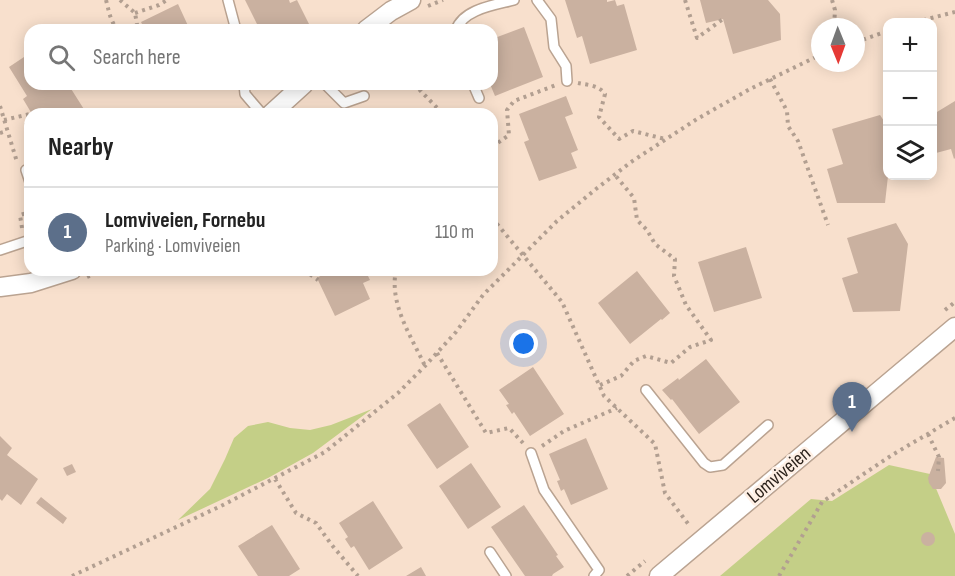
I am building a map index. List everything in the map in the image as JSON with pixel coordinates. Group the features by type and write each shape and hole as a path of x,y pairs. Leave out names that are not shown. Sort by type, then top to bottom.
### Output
{"street":[{"path":"374,24 411,0"},
{"path":"277,108 297,90"},
{"path":"0,287 31,283 52,276"},
{"name":"Lomviveien","path":"659,576 955,327"}],"lane":[{"path":"228,0 234,24"},
{"path":"459,24 474,10 514,0"},
{"path":"537,0 551,19 555,47 566,66 567,81"},
{"path":"245,90 245,94 267,108"},
{"path":"330,90 344,103 364,96"},
{"path":"475,90 478,98"},
{"path":"0,249 24,242"},
{"path":"646,390 704,463 710,467 723,465 768,425"},
{"path":"531,453 544,490 599,570 594,576"},
{"path":"490,552 506,576"}],"path":[{"path":"106,0 113,24"},
{"path":"120,0 135,13 137,24"},
{"path":"135,13 167,0"},
{"path":"686,0 697,38 723,19"},
{"path":"832,0 835,18"},
{"path":"932,18 955,12"},
{"path":"865,39 883,33"},
{"path":"72,576 223,505 325,452 398,393 456,332 483,295 557,221 615,175 697,119 811,59"},
{"path":"770,79 787,111 788,126 798,141 828,225"},
{"path":"498,143 509,135 507,110 514,101 567,81 594,86 602,90 605,94 599,117 619,139 633,131 666,139"},
{"path":"420,90 437,108"},
{"path":"0,106 16,162 24,168"},
{"path":"4,120 24,116"},
{"path":"0,133 8,131"},
{"path":"600,385 621,376 634,361 646,356 670,363 690,347 711,340 686,305 674,276 675,259 655,244 647,230 637,220 634,198 615,175"},
{"path":"22,229 20,215 24,214"},
{"path":"498,225 562,302 604,396 655,444 665,493 689,525"},
{"path":"312,276 318,280"},
{"path":"394,276 393,281 399,311 425,366"},
{"path":"437,353 486,433 509,428 531,453 564,431 617,408"},
{"path":"779,576 822,502 891,455 955,418"},
{"path":"928,434 939,457 938,471"},
{"path":"275,479 296,513 316,523 358,576"}],"green space":[{"path":"372,409 313,453 268,478 178,520 210,489 234,438 248,426 268,422 310,430 331,425"},
{"path":"889,465 930,474 955,534 955,576 720,576 811,499 832,501"}],"building":[{"path":"245,0 289,0 290,3 297,0 309,24 257,24"},
{"path":"565,0 607,0 607,2 615,0 617,6 624,4 637,50 590,64 582,36 577,38"},
{"path":"700,0 768,0 780,14 781,40 733,54 723,19 706,23"},
{"path":"178,4 187,24 142,24 141,22"},
{"path":"524,27 543,77 495,96 492,90 498,90 498,37"},
{"path":"24,57 24,90 72,90 83,108 28,108 23,99 27,96 9,67"},
{"path":"566,96 573,114 565,117 578,150 571,153 577,168 539,181 524,142 529,140 519,114"},
{"path":"955,101 954,159 951,149 937,153 937,112"},
{"path":"880,115 883,120 883,180 888,180 885,203 837,203 827,169 843,164 832,129"},
{"path":"896,223 908,244 900,311 853,312 842,278 858,273 847,238"},
{"path":"746,247 762,298 714,312 698,262"},
{"path":"637,271 670,313 630,344 598,303"},
{"path":"320,276 368,276 370,280 363,283 370,299 335,316 317,278"},
{"path":"706,359 740,402 699,434 672,399 662,390"},
{"path":"533,367 564,414 530,436 514,412 512,414 506,405 509,404 499,390"},
{"path":"440,403 469,447 437,469 407,425"},
{"path":"0,436 12,448 7,455 38,479 21,505 7,494 2,501 0,499"},
{"path":"586,438 608,489 571,505 564,489 561,491 557,481 560,480 549,454"},
{"path":"936,457 944,458 946,483 941,489 933,489 928,478"},
{"path":"471,463 501,507 468,529 439,486"},
{"path":"72,464 76,472 67,476 63,468"},
{"path":"41,497 67,518 63,524 36,503"},
{"path":"373,501 403,548 369,570 354,546 351,548 345,539 348,537 339,523"},
{"path":"524,505 564,567 552,576 525,576 491,527"},
{"path":"272,525 300,569 289,576 258,576 238,546"},
{"path":"928,532 933,534 935,539 933,544 928,546 923,544 921,539 923,534"},
{"path":"421,567 426,576 406,576"}],"place":[{"name":"Lomviveien, Fornebu","path":"852,432"}]}
